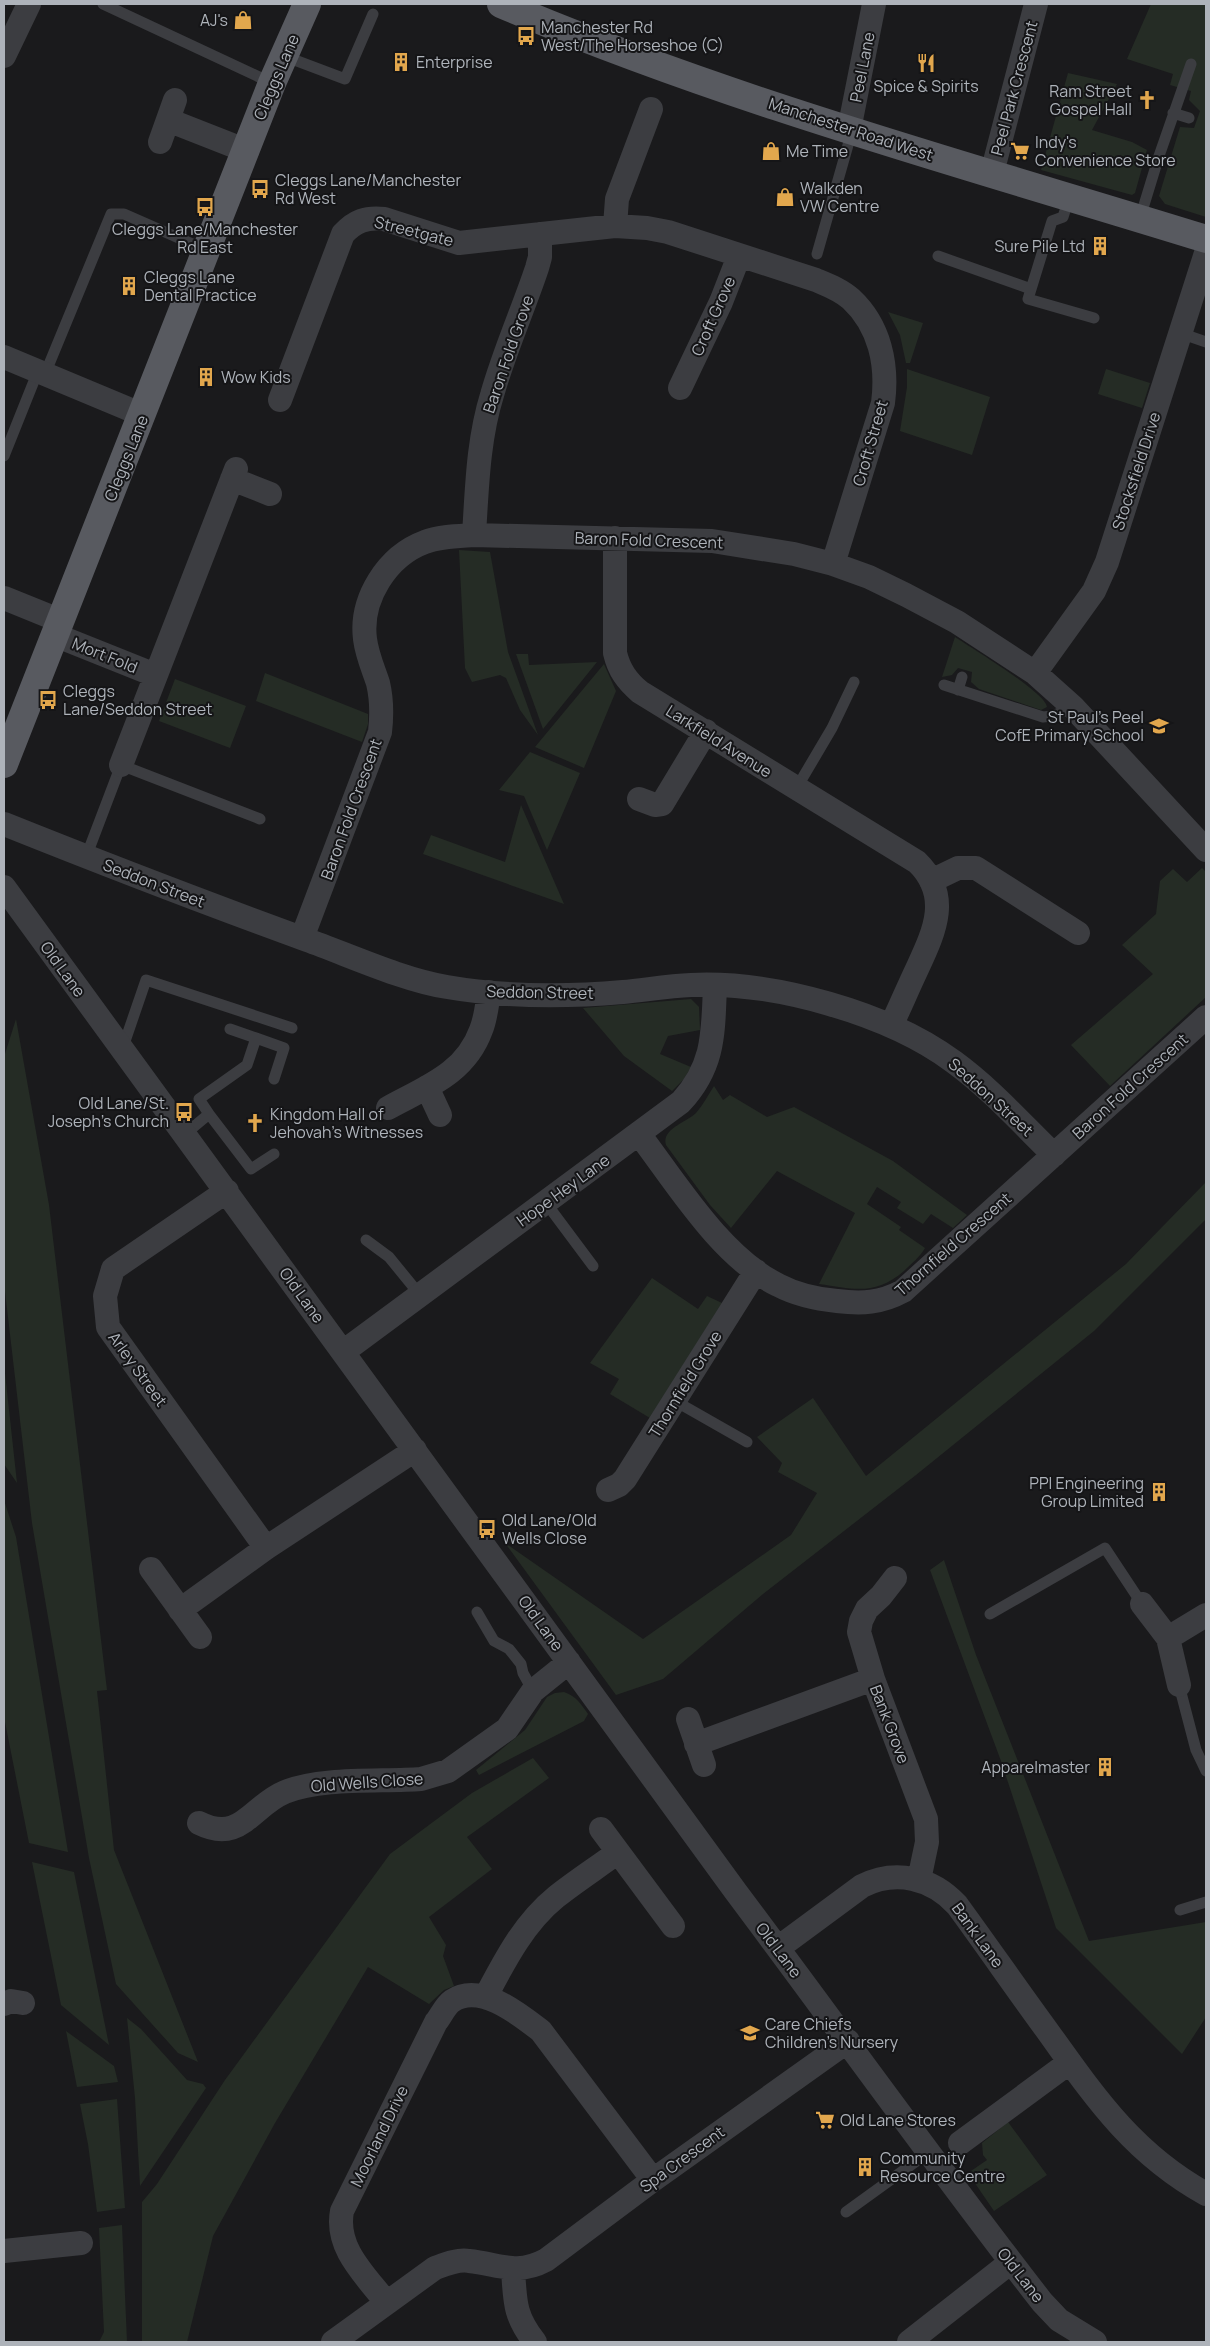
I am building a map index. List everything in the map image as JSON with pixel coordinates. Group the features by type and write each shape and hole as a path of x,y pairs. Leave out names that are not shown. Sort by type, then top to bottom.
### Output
{"main road":[{"name":"Cleggs Lane","path":"4,764 208,250 272,83 308,4"},
{"name":"Manchester Road West","path":"501,4 532,10 631,56 851,130 1206,239"}],"street":[{"path":"4,56 29,4"},
{"name":"Peel Lane","path":"851,130 874,4"},
{"name":"Peel Park Crescent","path":"992,173 1036,4"},
{"path":"615,226 617,199 634,128 651,109"},
{"path":"168,120 246,151"},
{"name":"Streetgate","path":"291,389 344,234 350,226 372,218 384,219 459,243 615,226 647,228 668,232 739,256"},
{"name":"Baron Fold Grove","path":"474,535 478,465 483,431 492,395 538,268 540,234"},
{"name":"Stocksfield Drive","path":"1035,673 1081,612 1094,591 1104,569 1206,253"},
{"name":"Croft Grove","path":"679,377 721,302 739,256"},
{"name":"Croft Street","path":"739,256 835,288 850,298 862,310 879,342 886,380 883,403 833,564"},
{"path":"4,357 143,415"},
{"path":"121,765 234,474 270,494"},
{"name":"Baron Fold Crescent","path":"302,938 380,732 381,698 368,656 365,638 365,619 375,587 386,570 410,549 442,538 474,535 712,542 794,554 833,564 906,594 957,622 1035,673 1073,707 1206,850"},
{"name":"Larkfield Avenue","path":"615,538 615,653 618,664 630,683 640,692 917,862 932,881 937,902 934,931 891,1026"},
{"name":"Mort Fold","path":"4,598 58,628 155,674"},
{"path":"639,799 655,805 662,804 706,731"},
{"name":"Seddon Street","path":"4,824 86,857 302,938 418,980 444,987 538,995 599,994 692,985 715,985 744,987 802,997 838,1007 891,1026 953,1061 977,1081 1054,1155"},
{"path":"932,881 958,868 976,868 1078,933"},
{"name":"Old Lane","path":"4,887 928,2152 1011,2262 1059,2320 1095,2342"},
{"name":"Hope Hey Lane","path":"343,1352 681,1102 702,1076 708,1060 713,1037 715,985"},
{"path":"388,1108 451,1074 470,1055 482,1029 489,992"},
{"name":"Baron Fold Crescent","path":"1054,1155 1206,1017"},
{"path":"427,1087 440,1115"},
{"name":"Thornfield Crescent","path":"639,1134 706,1224 756,1271 777,1285 811,1297 863,1303 879,1302 903,1291 1054,1155"},
{"name":"Arley Street","path":"227,1191 113,1269 104,1296 108,1327 238,1505 266,1548"},
{"name":"Thornfield Grove","path":"608,1490 619,1485 625,1479 756,1271"},
{"path":"180,1610 266,1548 415,1450"},
{"path":"152,1569 200,1637"},
{"name":"Bank Grove","path":"895,1578 881,1596 867,1609 861,1621 859,1632 861,1644 873,1679 926,1819 927,1842 919,1880"},
{"path":"1142,1604 1168,1638 1179,1685"},
{"path":"1168,1638 1206,1616"},
{"name":"Old Wells Close","path":"199,1822 216,1830 223,1838 274,1798 291,1790 323,1784 421,1779 448,1771 507,1729 533,1691 569,1662"},
{"path":"688,1719 700,1755 873,1679"},
{"path":"601,1829 673,1926"},
{"path":"618,1852 555,1898 537,1916 509,1953 486,1996 527,2020 541,2031 653,2180"},
{"name":"Bank Lane","path":"778,1948 868,1883 888,1877 919,1880 946,1893 957,1905 1099,2102 1127,2135 1156,2161 1206,2194"},
{"name":"Moorland Drive","path":"386,2302 346,2249 339,2224 342,2211 436,2022 452,2002 466,1995 486,1996"},
{"name":"Spa Crescent","path":"332,2342 435,2268 450,2262 468,2260 526,2269 546,2260 653,2180 848,2041"},
{"path":"961,2144 1070,2062"},
{"path":"4,2251 81,2244"},
{"path":"909,2342 1011,2262"},
{"path":"514,2268 515,2306 522,2324 535,2342"}],"lane":[{"path":"102,4 120,8 272,83"},
{"path":"284,56 345,79 373,14"},
{"path":"1140,218 1190,64"},
{"path":"1173,114 1189,118"},
{"path":"817,254 851,130"},
{"path":"1070,196 1063,217 1052,221 1028,299 1094,318"},
{"path":"4,456 111,214 124,214 208,250"},
{"path":"938,256 1030,289"},
{"path":"1180,333 1206,342"},
{"path":"958,690 962,677"},
{"path":"796,789 832,728 854,682"},
{"path":"944,685 1043,717 1052,716 1073,707"},
{"path":"86,857 121,765 260,819"},
{"path":"122,1050 146,980 292,1028"},
{"path":"230,1029 284,1048 274,1079"},
{"path":"256,1038 247,1065 199,1099 250,1169 274,1154"},
{"path":"185,1134 209,1114"},
{"path":"546,1202 593,1266"},
{"path":"366,1240 389,1257 420,1295"},
{"path":"675,1401 747,1442"},
{"path":"990,1614 1105,1548 1142,1604"},
{"path":"477,1612 494,1640 509,1649 517,1659 533,1691"},
{"path":"1179,1685 1196,1750 1206,1771"},
{"path":"1180,1910 1206,1902"},
{"path":"846,2212 928,2152"}],"shaded area":[{"path":"1151,4 1206,4 1206,217 1165,204 1159,196 1180,127 1194,128 1200,111 1189,100 1191,91 1170,85 1173,74 1127,59"},
{"path":"1068,73 1117,84 1092,130 1132,142 1147,150 1135,193 1132,195 1041,170"},
{"path":"888,312 923,323 910,363 906,363 900,335"},
{"path":"907,369 990,397 972,455 900,431 907,387"},
{"path":"1106,369 1150,383 1142,408 1098,394"},
{"path":"459,550 490,552 508,652 538,735 520,710 506,678 500,675 472,682 465,668"},
{"path":"955,637 1021,681 1043,700 1047,707 1041,710 979,689 971,682 972,672 958,668 952,675 942,677"},
{"path":"516,654 528,654 529,665 597,662 543,729"},
{"path":"604,664 616,691 584,768 535,747"},
{"path":"265,673 368,714 368,724 362,742 256,701"},
{"path":"175,679 246,706 230,748 159,721"},
{"path":"530,752 580,773 547,850 524,796 499,790"},
{"path":"521,805 564,904 423,854 431,835 505,862"},
{"path":"1202,868 1206,872 1206,997 1110,1086 1071,1045 1153,974 1122,945 1156,914 1160,881 1173,869 1187,882"},
{"path":"691,999 699,1007 700,1030 668,1036 660,1054 691,1067 684,1079 672,1091 624,1056 583,1008"},
{"path":"16,1019 49,1205 107,1690 97,1691 114,1850 198,2062 178,2053 116,1984 89,1858 32,1523 4,1283 4,1057"},
{"path":"714,1086 723,1100 730,1095 767,1117 794,1107 893,1161 967,1215 953,1228 931,1214 923,1224 897,1208 901,1202 877,1187 867,1204 901,1227 899,1230 925,1248 904,1271 883,1284 864,1289 854,1289 819,1284 855,1213 777,1171 731,1228 710,1205 666,1145 665,1139 671,1130 696,1113"},
{"path":"1206,1182 1206,1219 1094,1331 916,1475 763,1594 663,1679 616,1695 505,1543 643,1639 791,1535 817,1493 778,1472 782,1463 757,1437 813,1398 866,1476 1126,1264"},
{"path":"652,1278 698,1309 707,1296 722,1303 650,1418 610,1394 619,1379 590,1363"},
{"path":"4,1364 17,1483 4,1464"},
{"path":"4,1500 16,1537 68,1852 29,1843 4,1717"},
{"path":"944,1560 976,1655 1089,1941 1206,1922 1206,2017 1182,2054 1056,1928 1001,1761 930,1570"},
{"path":"564,1692 575,1698 588,1714 584,1721 479,1775 476,1770 525,1730 547,1697 555,1693"},
{"path":"533,1758 549,1778 467,1837 492,1869 429,1917 446,1945 443,1956 454,1986 444,1990 429,2004 368,1967 275,2123 213,2236 187,2342 142,2342 142,2202 157,2184 225,2080 390,1854 472,1793"},
{"path":"32,1862 74,1872 109,2045 61,2005"},
{"path":"127,2018 141,2029 187,2080 203,2084 206,2088 140,2186 135,2098"},
{"path":"66,2031 114,2066 118,2082 77,2087"},
{"path":"117,2099 125,2208 97,2212 88,2144 80,2104"},
{"path":"1008,2122 1047,2175 994,2211 968,2173 987,2160 983,2155 982,2143"},
{"path":"122,2225 127,2342 99,2342 104,2332 99,2228"}],"place":[{"name":"AJ's","path":"243,20"},
{"name":"Manchester Rd West/The Horseshoe (C)","path":"526,36"},
{"name":"Enterprise","path":"401,62"},
{"name":"Spice & Spirits","path":"926,63"},
{"name":"Ram Street Gospel Hall","path":"1147,100"},
{"name":"Me Time","path":"771,151"},
{"name":"Indy's Convenience Store","path":"1020,151"},
{"name":"Cleggs Lane/Manchester Rd West","path":"260,189"},
{"name":"Walkden VW Centre","path":"785,197"},
{"name":"Cleggs Lane/Manchester Rd East","path":"205,207"},
{"name":"Sure Pile Ltd","path":"1100,246"},
{"name":"Cleggs Lane Dental Practice","path":"129,286"},
{"name":"Wow Kids","path":"206,377"},
{"name":"Cleggs Lane/Seddon Street","path":"48,700"},
{"name":"St Paul's Peel CofE Primary School","path":"1159,726"},
{"name":"Old Lane/St. Joseph's Church","path":"184,1112"},
{"name":"Kingdom Hall of Jehovah's Witnesses","path":"255,1123"},
{"name":"PPI Engineering Group Limited","path":"1159,1492"},
{"name":"Old Lane/Old Wells Close","path":"487,1529"},
{"name":"Apparelmaster","path":"1105,1767"},
{"name":"Care Chiefs Children's Nursery","path":"750,2033"},
{"name":"Old Lane Stores","path":"825,2120"},
{"name":"Community Resource Centre","path":"865,2167"}]}
